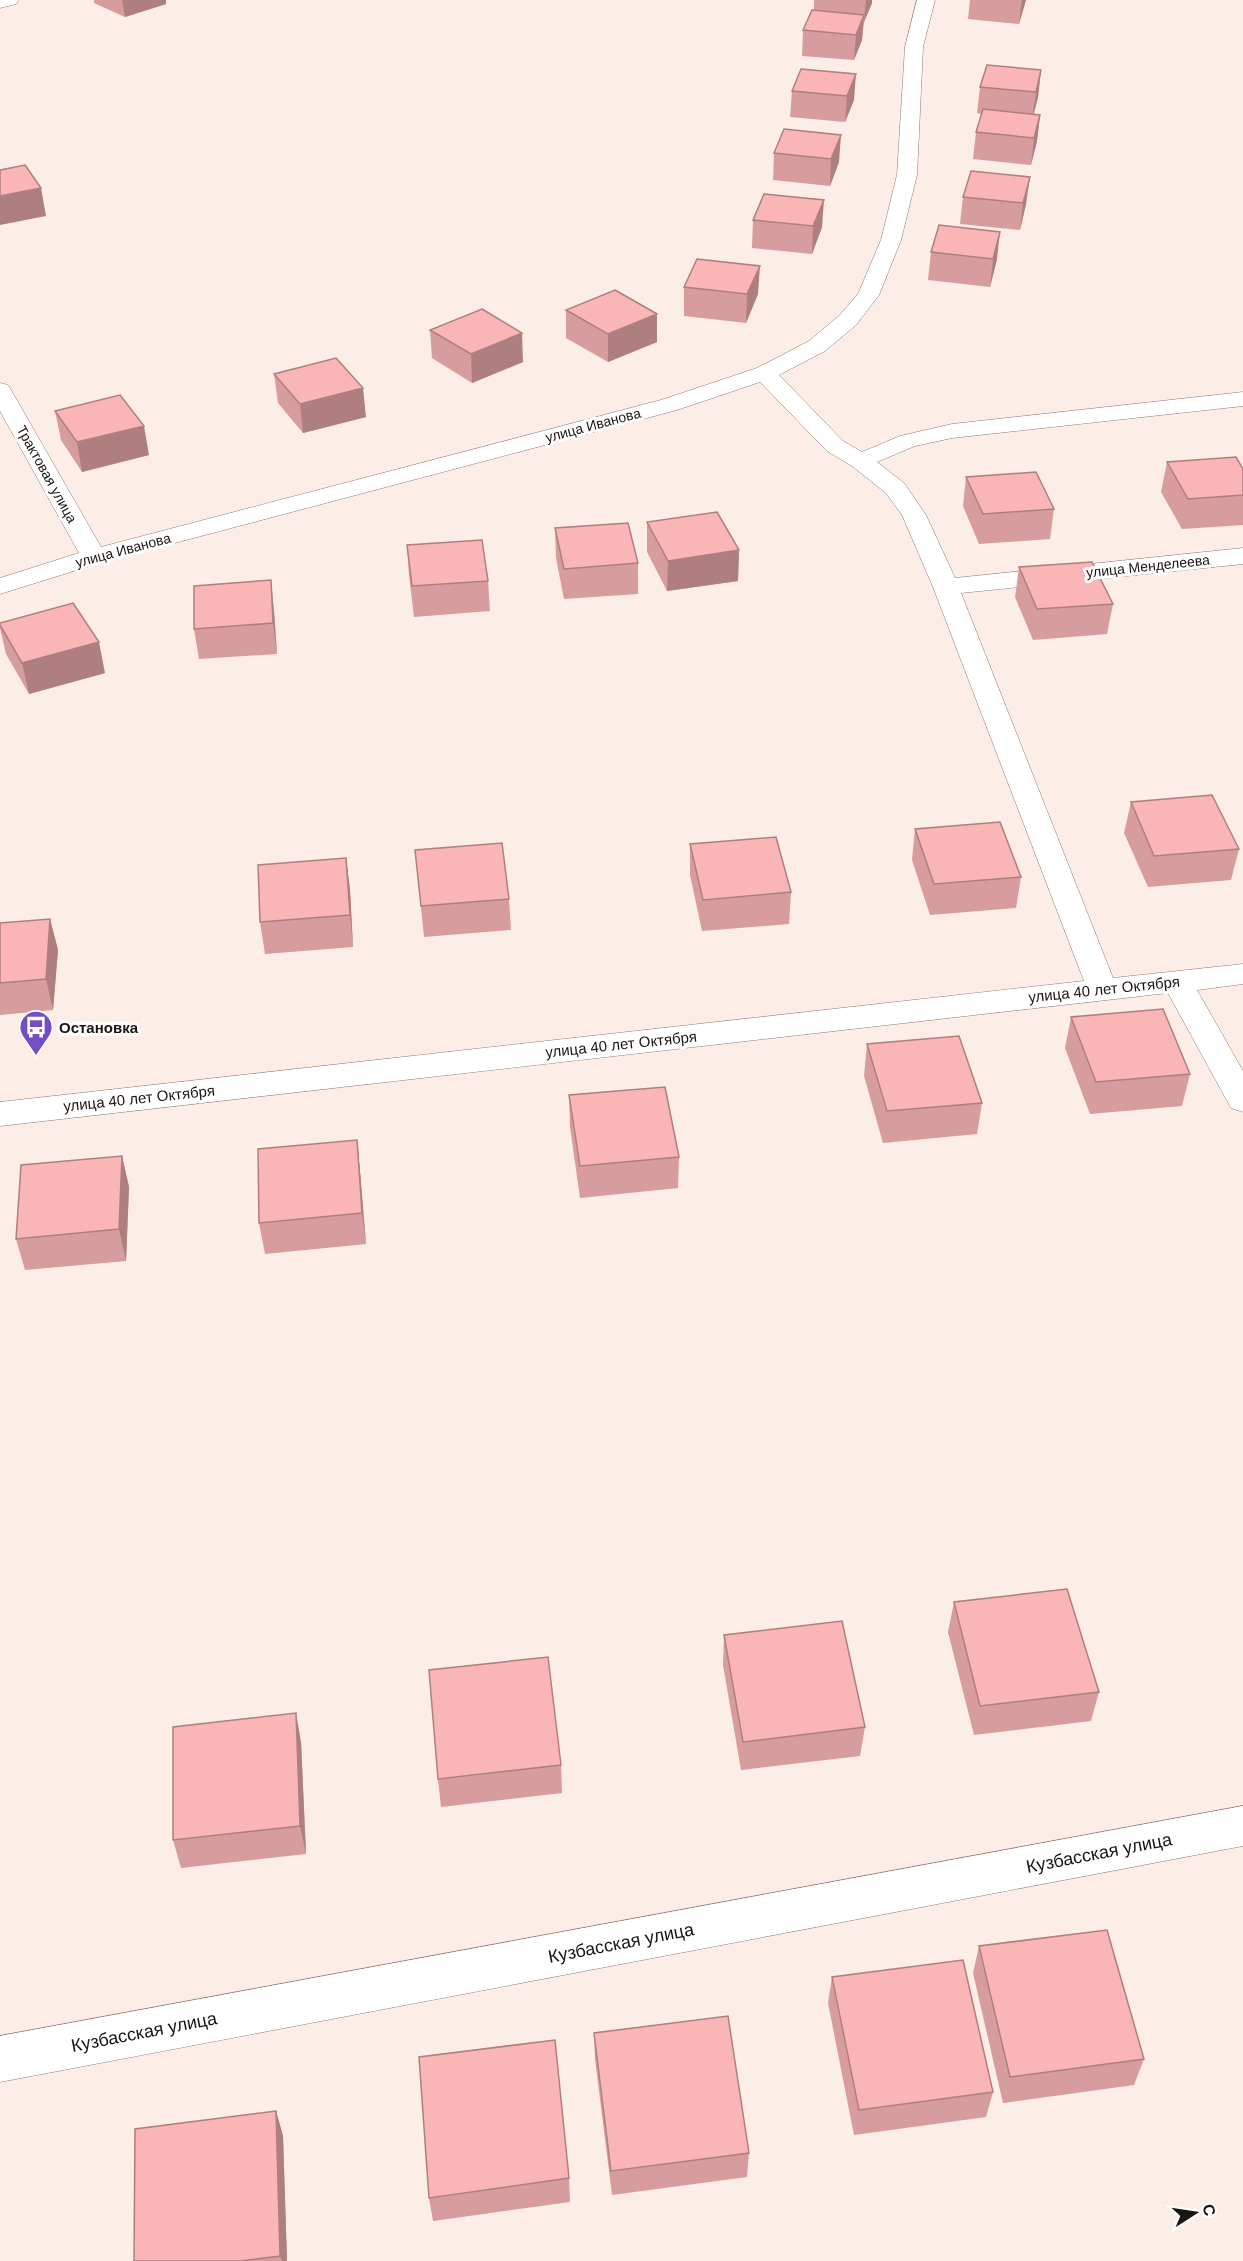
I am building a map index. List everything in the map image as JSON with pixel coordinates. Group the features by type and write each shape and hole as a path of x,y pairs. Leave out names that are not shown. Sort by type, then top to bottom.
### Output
{"street":[{"path":"0,3 10,0"},
{"name":"улица Иванова","path":"0,586 94,557 669,405 765,373 818,346 848,320 868,295 891,240 907,175 914,47 926,0"},
{"path":"765,373 835,446 860,461 895,488 914,515 946,587 1102,989"},
{"name":"Трактовая улица","path":"0,390 94,557"},
{"path":"860,461 909,441 952,431 1243,399"},
{"name":"улица Менделеева","path":"946,587 1243,556"},
{"name":"улица 40 лет Октября","path":"0,1114 1243,974"},
{"path":"1177,981 1243,1100"},
{"name":"Кузбасская улица","path":"0,2059 1243,1826"}],"building":[{"path":"812,10 864,15 856,35 803,30"},
{"path":"987,65 1041,70 1036,92 980,87"},
{"path":"801,69 856,74 847,96 792,91"},
{"path":"983,109 1040,115 1034,138 976,132"},
{"path":"784,129 841,135 831,159 774,153"},
{"path":"25,165 41,188 0,196 0,170"},
{"path":"971,171 1030,177 1023,203 963,197"},
{"path":"764,194 824,200 813,226 753,220"},
{"path":"939,225 1000,232 993,259 931,252"},
{"path":"697,259 760,266 747,294 684,287"},
{"path":"615,290 657,314 608,334 566,310"},
{"path":"482,309 522,333 471,354 430,330"},
{"path":"336,358 363,388 300,404 274,374"},
{"path":"120,395 144,426 77,442 55,411"},
{"path":"1236,457 1243,469 1243,495 1188,499 1167,462"},
{"path":"1036,472 1054,509 983,514 966,477"},
{"path":"717,512 739,550 668,561 647,522"},
{"path":"628,523 638,563 564,569 555,528"},
{"path":"482,540 488,581 412,586 407,545"},
{"path":"1092,562 1113,604 1037,609 1019,567"},
{"path":"271,580 273,623 194,629 194,586"},
{"path":"73,603 99,642 22,663 0,623"},
{"path":"1212,795 1239,849 1154,856 1131,802"},
{"path":"1000,822 1021,877 934,884 915,829"},
{"path":"776,837 791,892 703,900 690,844"},
{"path":"502,843 509,899 421,906 415,850"},
{"path":"346,858 350,915 260,922 258,865"},
{"path":"50,919 46,979 0,983 0,923"},
{"path":"1163,1009 1190,1074 1096,1082 1071,1017"},
{"path":"959,1036 982,1103 887,1111 867,1044"},
{"path":"665,1087 679,1157 580,1166 569,1095"},
{"path":"357,1140 362,1213 259,1223 258,1149"},
{"path":"122,1156 119,1229 16,1239 21,1165"},
{"path":"1067,1589 1099,1692 980,1706 954,1602"},
{"path":"842,1621 865,1727 743,1742 724,1635"},
{"path":"548,1657 561,1765 438,1779 429,1670"},
{"path":"296,1713 300,1826 173,1840 173,1727"},
{"path":"1107,1930 1144,2059 1010,2077 979,1946"},
{"path":"963,1960 993,2092 859,2110 832,1977"},
{"path":"728,2016 749,2153 611,2171 594,2033"},
{"path":"555,2040 569,2178 429,2198 419,2057"},
{"path":"276,2111 280,2256 241,2261 134,2261 135,2129"}],"place":[{"name":"Остановка","path":"36,1056"}]}
